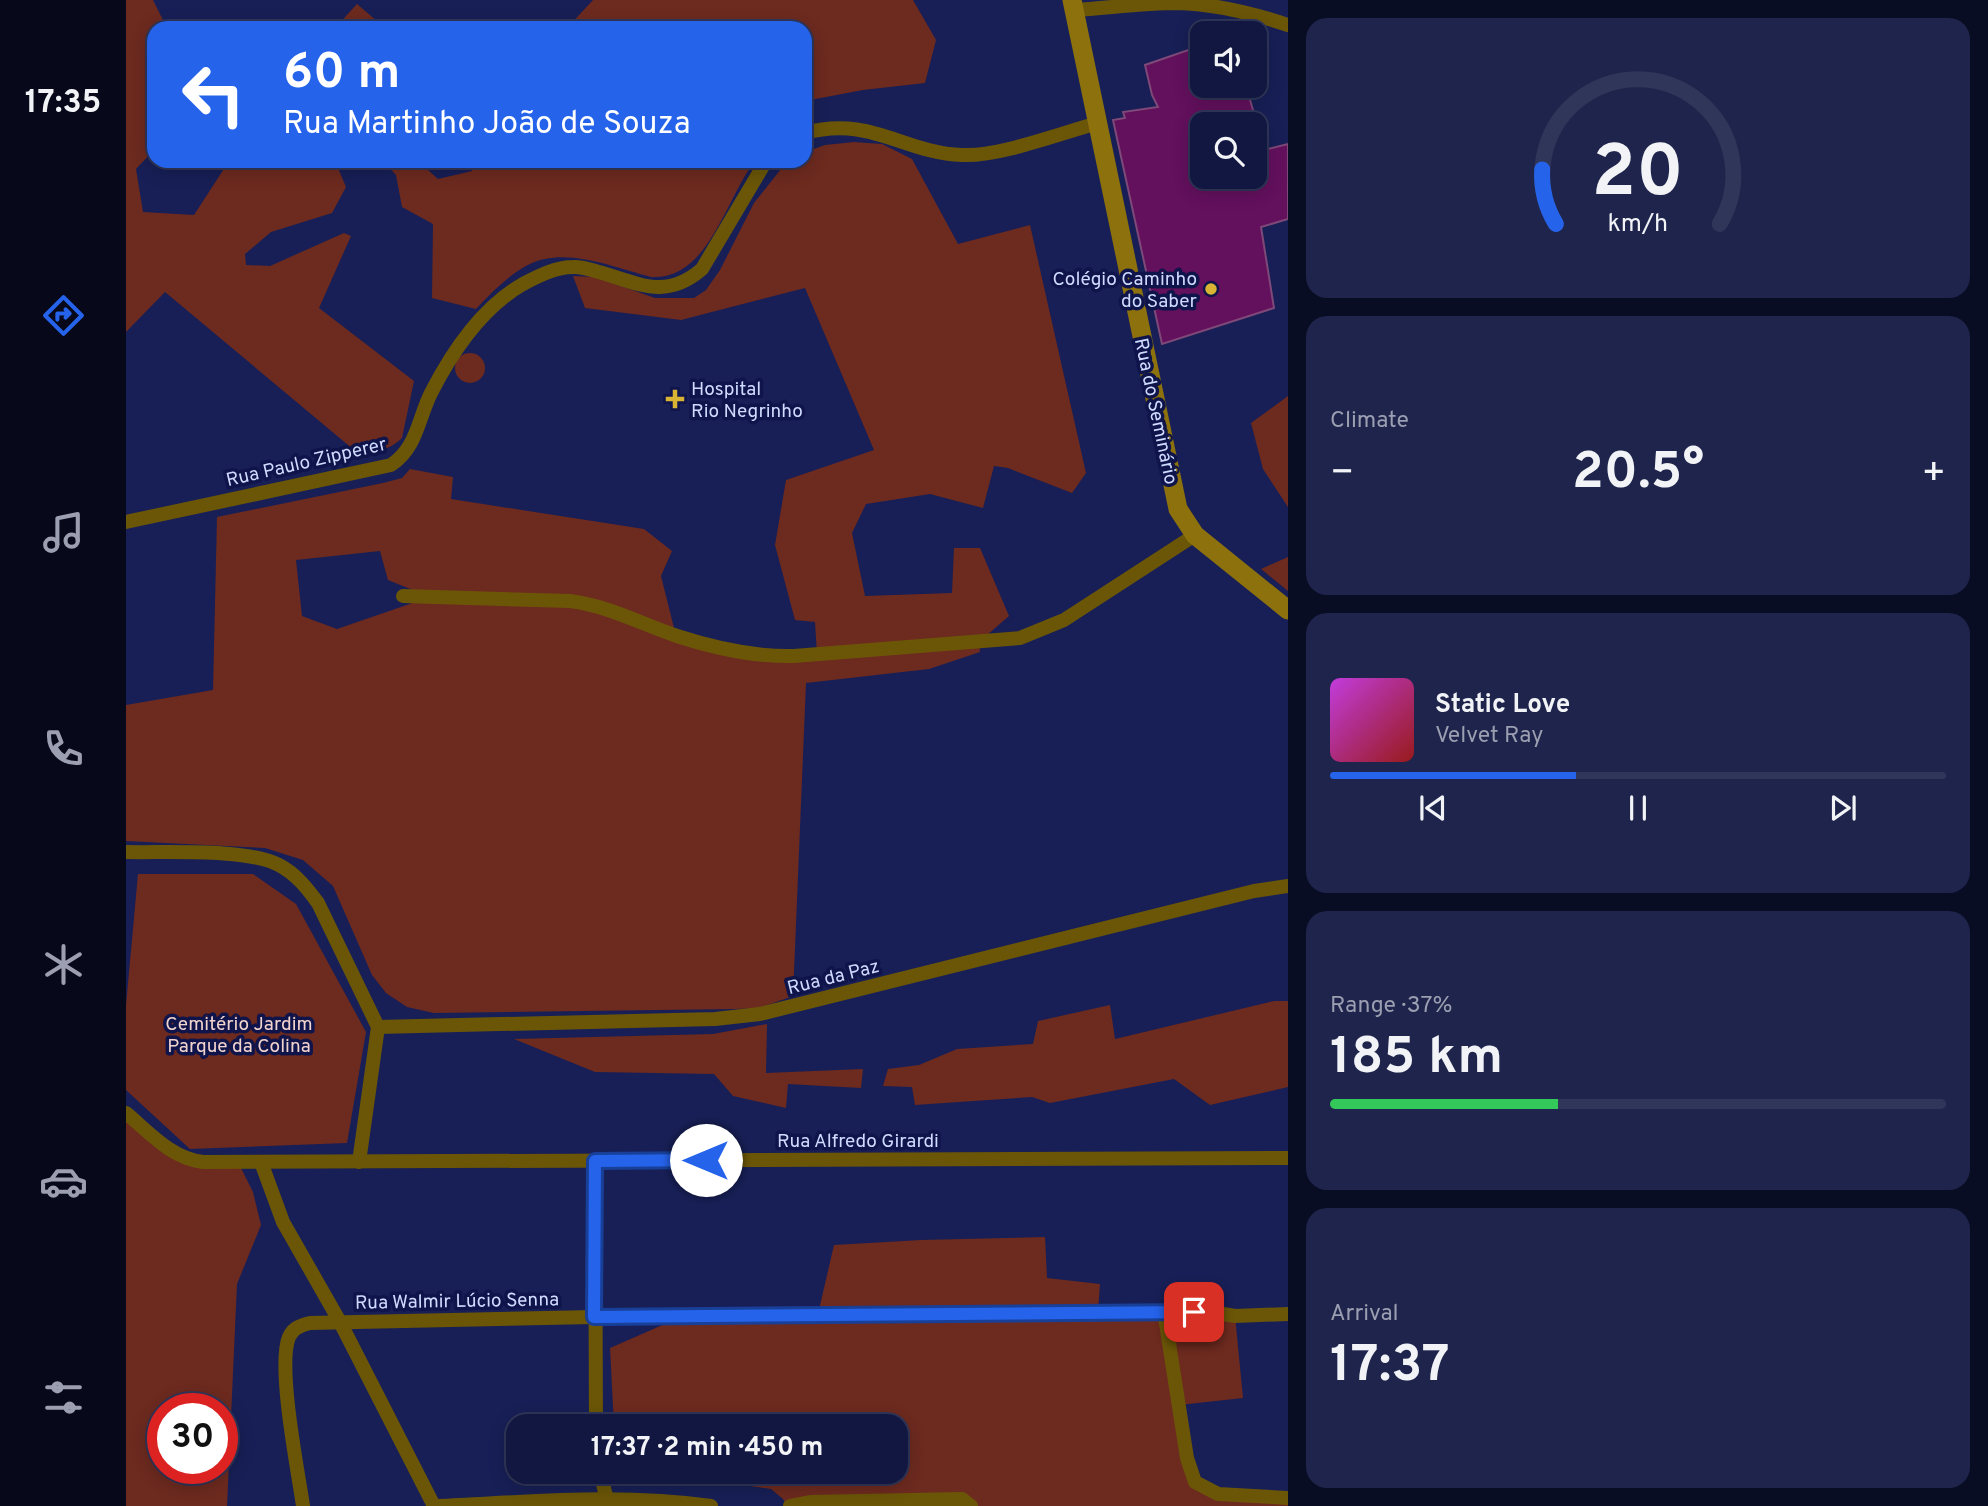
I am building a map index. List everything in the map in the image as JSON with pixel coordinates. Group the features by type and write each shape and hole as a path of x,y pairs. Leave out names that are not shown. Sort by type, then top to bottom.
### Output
{"street":[{"path":"1073,5 1196,4 1239,10 1288,25"},
{"name":"Rua do Seminário","path":"1073,5 1178,509 1195,535 1288,610"},
{"path":"812,131 824,128 858,128 940,152 975,155 1098,123"},
{"name":"Rua Paulo Zipperer","path":"126,522 391,465 409,450 425,405 443,372 472,331 499,302 522,285 557,269 583,268 647,286 667,288 688,281 702,269 761,168"},
{"path":"403,596 595,604 700,643 756,654 794,656 1020,638 1063,620 1195,535"},
{"path":"126,852 245,855 277,864 306,887 318,903 378,1027 359,1162"},
{"name":"Rua da Paz","path":"378,1027 739,1018 1254,891 1288,886"},
{"name":"Rua Alfredo Girardi","path":"126,1113 177,1155 188,1160 359,1162 1288,1158"},
{"path":"595,1161 596,1414"},
{"path":"261,1162 283,1222 340,1322 436,1506 657,1499 711,1506"},
{"path":"1164,1311 1187,1458 1195,1482 1218,1494 1288,1498"},
{"name":"Rua Walmir Lúcio Senna","path":"303,1506 286,1371 288,1339 301,1325 594,1317 1164,1311 1235,1316 1288,1314"},
{"path":"603,1484 607,1502"},
{"path":"790,1506 810,1502 966,1502"}],"green space":[{"path":"126,0 153,0 164,21 147,21 147,157 136,169 143,212 194,215 224,168 338,168 346,187 332,213 271,232 245,254 246,265 270,266 344,233 351,236 319,308 414,381 402,438 388,448 360,455 165,292 126,332"},
{"path":"593,0 913,0 936,40 925,83 863,90 812,100 812,21 574,21"},
{"path":"357,4 377,21 341,21"},
{"path":"854,142 882,144 912,159 958,244 1030,225 1086,473 1072,493 1008,468 994,466 983,508 930,494 866,504 852,533 865,596 952,593 954,548 980,548 1009,616 979,642 980,652 929,669 806,683 793,996 759,1008 736,1009 434,1013 407,1007 386,993 372,975 333,886 303,860 265,848 126,841 126,705 213,690 217,517 383,483 402,478 410,469 453,477 451,499 644,529 672,551 661,576 676,636 700,643 817,654 815,622 795,620 775,545 786,480 874,450 805,288 681,320 585,308 573,276 595,277 655,298 694,298 706,290 720,270 754,203 781,169 812,168 812,150 825,145","holes":["380,551 388,580 430,597 337,629 302,616 296,560"]},
{"path":"390,168 426,168 438,179 472,171 472,168 750,168 714,234 701,252 688,265 671,274 651,277 585,260 558,257 545,259 517,272 476,309 432,298 433,224 402,207 396,175"},
{"path":"470,353 481,357 485,368 481,379 470,383 459,379 455,368 459,357"},
{"path":"1288,396 1288,507 1263,469 1251,423"},
{"path":"1288,557 1288,591 1261,569"},
{"name":"Cemitério Jardim Parque da Colina","path":"138,874 253,874 296,904 366,1032 347,1143 190,1149 126,1090 126,1005"},
{"path":"1274,1001 1288,1001 1288,1087 1210,1105 1174,1079 1050,1103 1032,1097 915,1105 912,1087 883,1086 888,1069 919,1065 957,1049 1033,1044 1038,1021 1110,1005 1115,1039"},
{"path":"767,1024 766,1073 863,1069 861,1088 788,1084 786,1108 733,1096 714,1074 595,1072 514,1039 713,1034"},
{"path":"126,1113 167,1148 238,1162 253,1192 261,1225 237,1284 232,1393 147,1393 147,1484 228,1484 227,1506 126,1506"},
{"path":"1045,1237 1047,1278 1100,1284 1098,1311 1235,1316 1243,1398 1179,1405 1195,1482 1218,1494 1288,1498 1288,1506 787,1506 771,1489 736,1484 908,1484 908,1414 613,1414 610,1348 683,1316 818,1314 834,1245"}],"building":[{"path":"1190,49 1190,98 1249,98 1254,112 1190,112 1190,189 1267,189 1267,149 1288,144 1288,219 1261,227 1274,308 1162,344 1113,120 1125,118 1123,112 1158,107 1152,95 1145,65"}],"place":[{"name":"Colégio Caminho do Saber","path":"1211,289"},
{"name":"Hospital Rio Negrinho","path":"675,399"}],"route":[{"path":"706,1160 595,1161 594,1317 1194,1312"}]}
